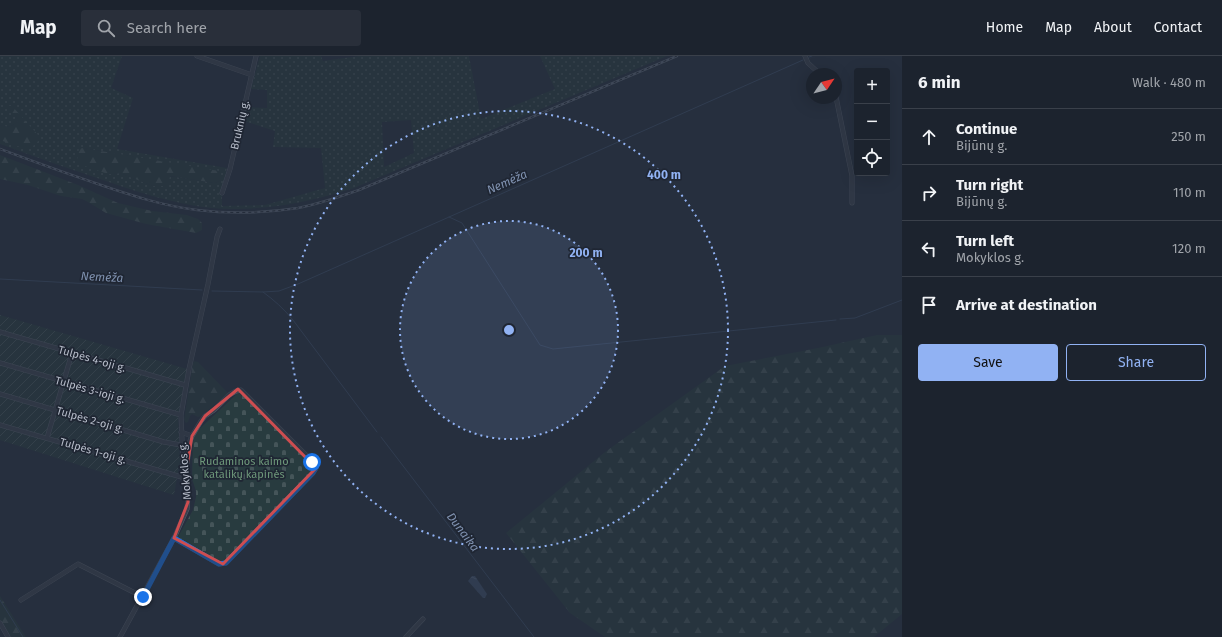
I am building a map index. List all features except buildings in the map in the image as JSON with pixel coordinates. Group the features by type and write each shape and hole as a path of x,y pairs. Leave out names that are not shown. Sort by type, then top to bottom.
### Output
{"street":[{"path":"197,56 252,75"},
{"name":"Bruknių g.","path":"222,193 230,169 256,56"},
{"path":"805,56 808,63 813,68"},
{"path":"838,104 852,176 852,203"},
{"name":"Mokyklos g.","path":"120,637 174,538 187,509 188,502 181,445 181,415 185,386 220,229"},
{"name":"Tulpės 4-oji g.","path":"0,332 185,386"},
{"path":"47,438 72,353"},
{"name":"Tulpės 3-ioji g.","path":"0,363 181,415"},
{"path":"174,538 219,564 226,563 313,473 316,468 312,462 241,390 236,390 205,416 192,436 185,478"},
{"name":"Tulpės 2-oji g.","path":"0,394 164,442 181,445"},
{"name":"Tulpės 1-oji g.","path":"0,425 185,478"},
{"path":"181,432 192,436"},
{"path":"21,600 78,564 143,597"},
{"path":"406,637 423,619"},
{"path":"0,623 8,637"}],"highlighted area":[{"path":"238,389 316,468 223,564 174,538 188,502 185,478 192,436 205,416"}],"green space":[{"path":"0,56 122,56 111,88 133,98 117,149 227,168 222,189 222,206 265,205 325,188 321,148 273,147 275,131 244,121 246,107 267,108 267,90 251,89 260,56 321,56 323,61 359,56 469,56 481,119 555,89 540,56 667,56 354,188 301,202 248,209 211,208 184,204 145,194 0,144 0,140 18,146 39,139 8,109 18,119 18,121 14,125 10,126 0,125","holes":["411,120 414,153 384,167 382,122","83,148 221,172 221,180 215,183 169,176 169,184 153,186 120,173 113,174"]},
{"path":"8,106 12,106 38,135 39,139 36,144 21,147 0,140 0,125 10,126 14,125 18,121 18,119 8,109"},
{"path":"83,148 219,171 221,172 221,180 215,183 170,176 169,184 167,186 153,186 120,173 108,174 79,164 77,161 79,149"},
{"path":"0,155 78,185 118,203 152,211 187,215 198,219 202,223 202,230 196,233 146,224 106,213 82,199 61,196 28,185 0,179"},
{"path":"0,315 187,369 178,417 180,461 174,495 0,440"},
{"path":"877,335 902,335 902,614 874,637 605,637 570,613 506,533 605,452 725,366"},
{"path":"194,361 198,362 227,392 227,394 201,416 198,417 192,414 186,423 184,420"},
{"name":"Rudaminos kaimo katalikų kapinės","path":"240,391 313,464 314,470 227,560 221,562 178,537 193,510 196,497 196,491 192,479 193,435"},
{"path":"0,596 26,637 10,637 0,620"}],"water":[{"path":"472,576 475,576 487,594 485,598 483,598 468,581"}],"waterway":[{"name":"Nemėža","path":"212,291 279,291 298,284 803,60"},
{"path":"449,217 462,223 540,345 553,349 836,320"},
{"name":"Nemėža","path":"0,279 202,290"},
{"name":"Dunaika","path":"263,292 279,305 293,320 377,432"},
{"path":"840,319 855,318 902,300"},
{"name":"Dunaika","path":"381,437 534,637"},
{"path":"0,600 23,637"}],"railway":[{"path":"0,149 122,192 172,206 197,210 235,212 260,212 298,208 359,190 677,56"}],"route":[{"path":"143,597 174,538 219,564 226,563 313,473 316,468 312,462"}]}
